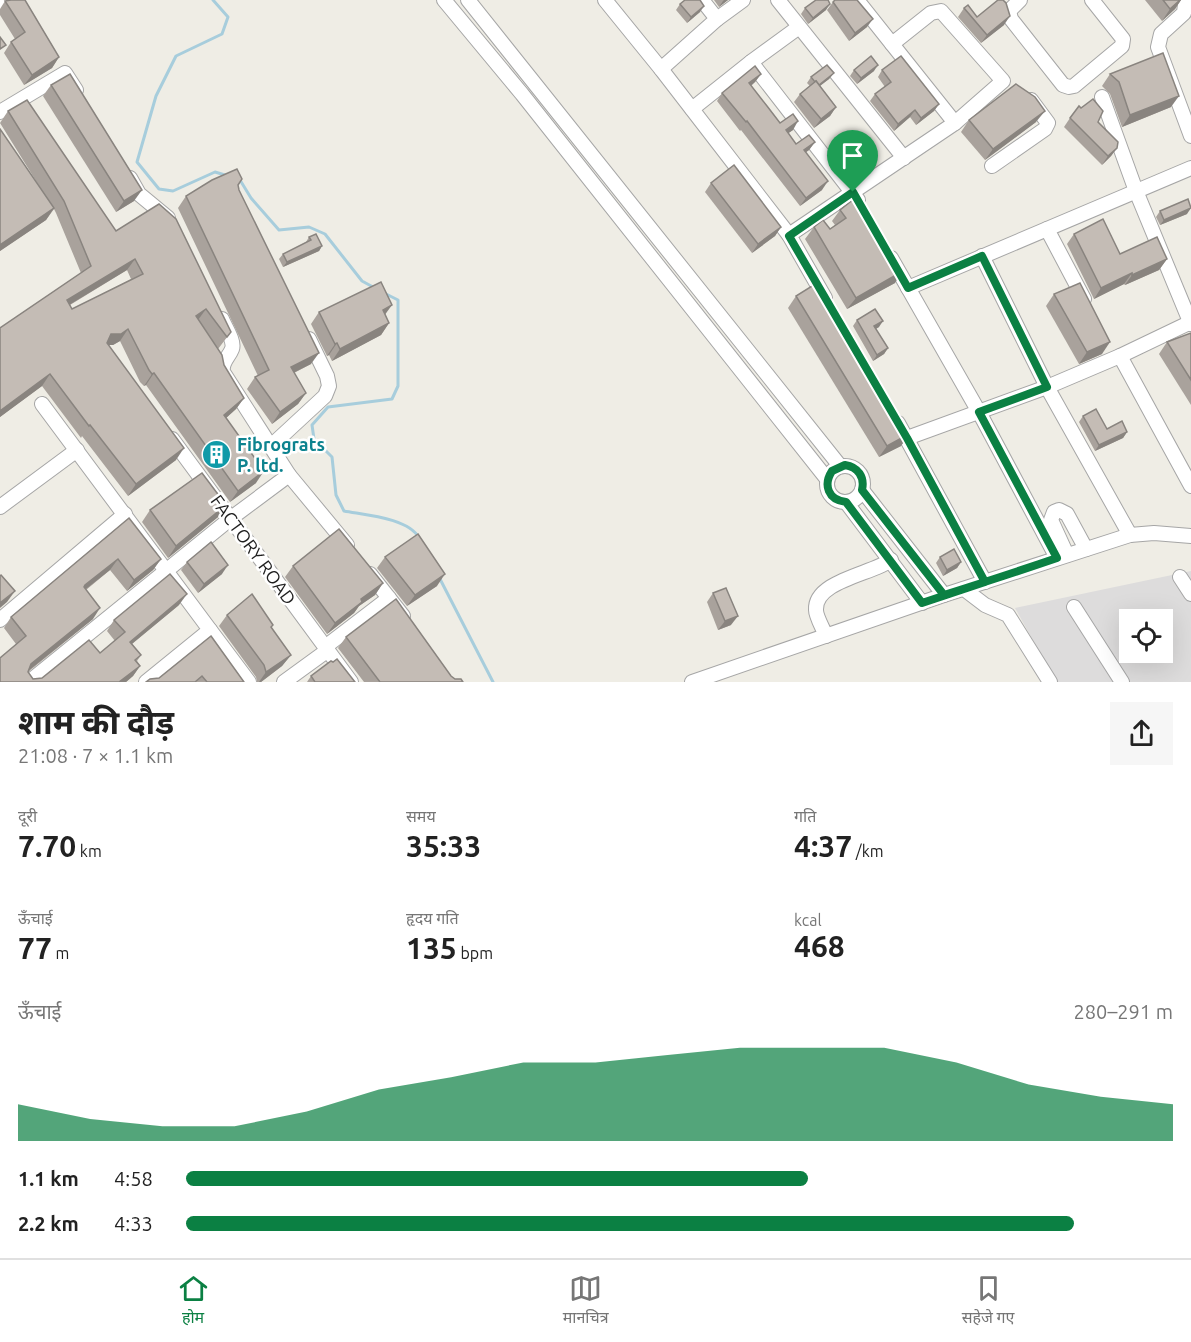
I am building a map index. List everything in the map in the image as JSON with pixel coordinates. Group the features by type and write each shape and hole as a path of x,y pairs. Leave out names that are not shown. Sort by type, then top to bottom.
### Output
{"street":[{"path":"0,3 4,0"},
{"path":"444,0 522,94 827,478 830,493 837,500 846,502 856,498 862,490 863,480 858,471 850,466 840,466 827,478"},
{"path":"468,0 840,466"},
{"path":"605,0 789,236 830,306"},
{"path":"702,0 717,19"},
{"path":"661,69 717,19 743,0"},
{"path":"778,0 904,158"},
{"path":"857,0 955,123"},
{"path":"1020,0 1009,11 1011,19 1063,85 1069,87 1074,86 1114,53 1123,42 1092,0"},
{"path":"1183,0 1184,13 1161,34 1158,46 1191,136"},
{"path":"892,44 931,13 941,11 1003,81 1033,102 1048,123 1045,129 992,166"},
{"path":"692,109 799,27"},
{"path":"751,62 853,192 864,211"},
{"path":"0,112 24,104 62,68 84,103"},
{"path":"789,236 955,123 1003,81"},
{"path":"907,438 1047,387 1191,323 1136,191 1102,97"},
{"path":"121,164 139,194 175,225"},
{"path":"908,288 1191,168"},
{"path":"627,228 641,215"},
{"path":"1047,229 1089,309"},
{"path":"886,249 1062,557"},
{"path":"982,256 1047,387 1130,535"},
{"path":"218,311 232,342 232,349 222,366 223,372 290,475 408,624"},
{"path":"271,446 325,396 329,386 327,376 301,324"},
{"path":"1115,355 1191,486"},
{"path":"42,404 249,682"},
{"path":"889,408 985,582"},
{"name":"FACTORY ROAD","path":"161,425 351,682"},
{"path":"0,507 76,450"},
{"path":"29,682 230,519 290,475"},
{"path":"862,490 944,595"},
{"path":"846,502 922,603"},
{"path":"1062,557 1051,520 1054,512 1059,510 1067,514 1086,549"},
{"path":"0,620 125,514"},
{"path":"692,682 944,595 1130,535 1154,533 1191,536"},
{"path":"826,636 815,611 818,598 828,588 883,566 891,560"},
{"path":"1180,577 1191,594"},
{"path":"964,589 985,605 1008,615 1050,682"},
{"path":"284,682 389,598"},
{"path":"1074,607 1122,682"},
{"path":"146,682 210,630"}],"shaded area":[{"path":"1191,571 1191,682 1056,682 1015,608"}],"building":[{"path":"25,0 59,57 32,75 11,42 25,32 5,1"},
{"path":"685,0 700,0 704,6 691,17 680,4"},
{"path":"816,0 828,0 830,4 813,18 805,8"},
{"path":"835,0 857,0 873,19 855,33 833,2"},
{"path":"998,0 1006,3 1010,16 987,35 964,8 968,5 977,17"},
{"path":"1163,0 1180,0 1170,9"},
{"path":"0,37 6,45 0,49"},
{"path":"1163,53 1179,96 1130,115 1119,82 1110,74"},
{"path":"871,56 878,65 861,78 854,70"},
{"path":"901,56 939,104 921,118 915,110 898,124 875,94 891,82 882,70"},
{"path":"827,65 834,73 819,85 811,77"},
{"path":"755,66 761,74 749,83 780,123 793,114 798,121 786,130 796,144 809,135 815,142 804,150 828,181 806,198 747,121 722,93"},
{"path":"70,74 142,190 124,201 51,85"},
{"path":"816,81 836,107 821,119 800,94"},
{"path":"1016,84 1035,97 1045,111 993,149 969,120"},
{"path":"1093,99 1103,111 1098,122 1118,142 1117,148 1108,156 1070,118 1079,106 1081,108"},
{"path":"27,100 116,231 159,204 176,219 231,332 227,337 206,309 196,316 222,355 224,365 244,398 224,415 264,471 238,491 154,373 152,374 149,370 128,329 121,334 111,334 107,343 184,448 136,484 50,374 0,411 0,328 91,266 64,201 8,111","holes":["135,259 143,274 72,309 67,300"]},
{"path":"0,129 54,208 0,245"},
{"path":"734,165 781,227 758,244 711,183"},
{"path":"237,169 242,179 238,185 239,190 319,353 291,367 306,393 280,412 255,377 269,370 186,196 212,180"},
{"path":"859,195 903,271 856,298 814,227 823,220 830,229 846,218 840,210"},
{"path":"1188,199 1191,208 1164,220 1160,211"},
{"path":"1103,219 1120,254 1157,237 1167,259 1101,288 1074,234"},
{"path":"316,234 322,246 287,262 283,254 311,240 309,237"},
{"path":"820,281 909,434 887,446 796,296"},
{"path":"381,282 392,305 383,310 389,323 340,349 337,343 335,344 319,312"},
{"path":"1080,283 1110,342 1087,352 1054,294"},
{"path":"875,309 883,321 874,326 888,348 877,355 857,320"},
{"path":"1191,333 1191,380 1167,342"},
{"path":"1096,409 1107,429 1122,421 1127,432 1099,445 1083,416"},
{"path":"202,473 226,505 176,546 150,510"},
{"path":"129,518 161,559 134,580 118,559 85,585 84,587 100,608 31,664 28,672 33,679 42,678 89,640 100,653 125,632 114,620 170,574 187,594 130,642 141,655 135,660 140,666 119,682 0,682 0,658 26,636 11,617"},
{"path":"339,529 383,583 335,623 293,566"},
{"path":"418,534 445,574 415,595 385,557"},
{"path":"211,542 228,565 204,584 187,562"},
{"path":"954,549 961,562 947,570 940,557"},
{"path":"0,576 15,591 0,603"},
{"path":"726,588 738,616 725,621 713,593"},
{"path":"252,594 291,655 266,672 264,665 227,615"},
{"path":"396,599 451,676 463,682 380,682 346,637"},
{"path":"211,636 244,682 207,682 202,676 195,682 146,682 159,678"},
{"path":"337,659 355,682 315,682 311,676"}],"waterway":[{"path":"213,0 228,17 222,34 176,56 156,96 137,162 159,189 173,191 215,172 225,175"},
{"path":"240,180 251,198 279,230 309,227 325,234 362,281 373,287"},
{"path":"384,293 398,300 398,386 392,399 328,407 312,425 314,439 332,457 336,495 344,511 396,522 414,531 419,538"},
{"path":"440,579 493,682"}],"place":[{"name":"Fibrograts P. ltd.","path":"216,455"}],"route":[{"path":"853,192 789,236 907,438 985,582 922,603 846,502 837,500 827,488 827,478 832,471 845,465 855,468 863,480 862,490 944,595 964,589 985,582 1057,558 979,412 1047,387 982,256 908,288 853,192"}]}
